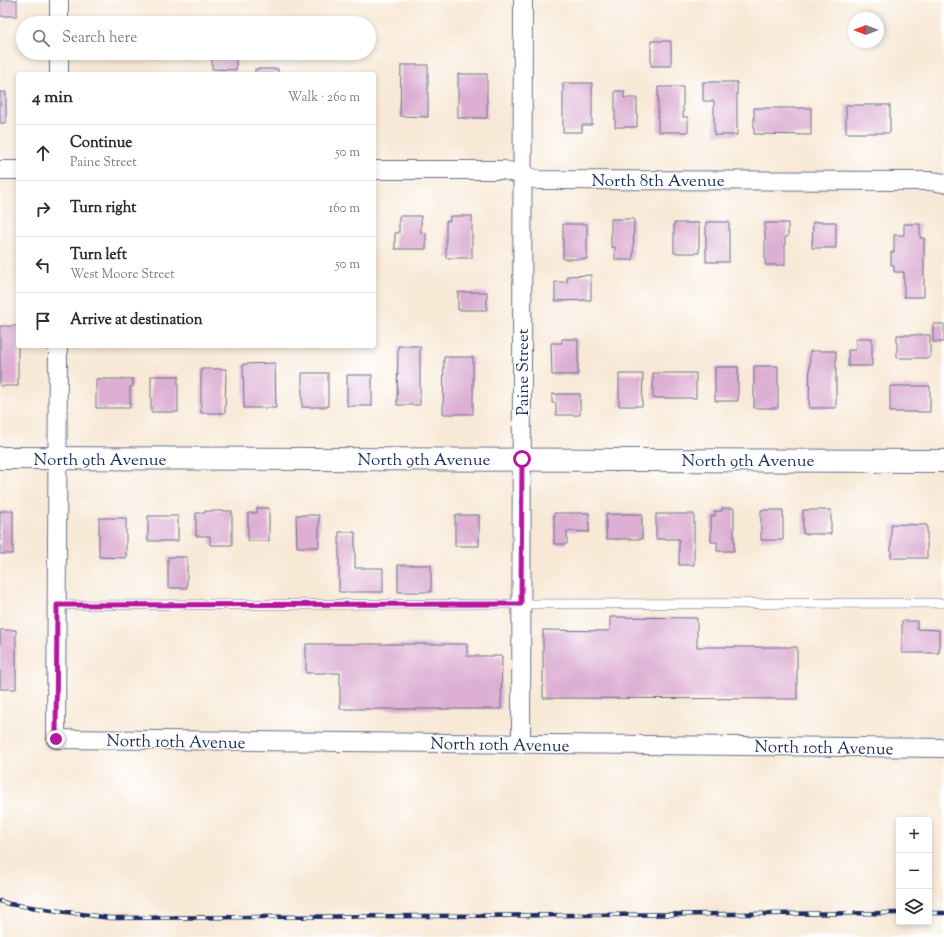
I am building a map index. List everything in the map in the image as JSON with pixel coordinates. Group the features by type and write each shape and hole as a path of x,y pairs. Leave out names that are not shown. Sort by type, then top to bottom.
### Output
{"street":[{"path":"59,0 59,16"},
{"name":"Paine Street","path":"521,744 523,0"},
{"path":"59,60 59,72"},
{"path":"0,170 16,170"},
{"name":"North 8th Avenue","path":"376,170 504,170 539,180 930,181 944,183"},
{"path":"57,605 58,348"},
{"name":"North 9th Avenue","path":"0,458 944,461"},
{"name":"North 10th Avenue","path":"57,605 56,739 944,748"}],"lane":[{"path":"57,605 944,603"}],"building":[{"path":"0,0 17,0 17,16 0,16"},
{"path":"651,41 671,41 671,66 651,66"},
{"path":"212,60 236,60 236,70 212,69"},
{"path":"401,65 428,65 428,117 400,116"},
{"path":"255,69 278,69 278,72 255,72"},
{"path":"458,74 487,74 487,118 458,118"},
{"path":"703,82 737,82 737,135 714,135 714,101 703,101"},
{"path":"563,83 592,83 592,125 582,125 582,132 563,132"},
{"path":"658,87 683,87 683,117 688,117 688,132 658,132"},
{"path":"615,91 624,91 624,98 637,98 637,127 615,127"},
{"path":"0,92 6,92 6,123 0,123"},
{"path":"846,105 890,105 890,133 846,133"},
{"path":"754,108 811,108 811,135 754,134"},
{"path":"399,216 421,216 421,233 426,233 426,249 395,249 395,233 399,233"},
{"path":"450,216 472,216 472,258 446,258 446,221 450,221"},
{"path":"611,219 634,219 633,260 615,260 615,247 611,247"},
{"path":"706,222 729,222 729,262 706,262"},
{"path":"813,222 836,222 836,248 812,248"},
{"path":"674,223 699,223 699,253 674,253"},
{"path":"765,223 788,223 788,237 785,237 785,265 765,265"},
{"path":"563,224 587,224 587,259 563,259"},
{"path":"904,224 920,224 920,238 924,238 924,297 904,297 904,272 894,272 894,265 891,265 891,252 894,252 894,235 904,235"},
{"path":"591,275 591,300 555,301 555,282 567,282 567,276"},
{"path":"458,292 487,292 487,310 458,310"},
{"path":"933,324 944,324 944,342 933,342"},
{"path":"0,326 16,326 16,348 18,348 18,386 0,386"},
{"path":"897,335 930,335 930,358 897,358"},
{"path":"856,338 872,338 872,366 848,366 848,350 856,350"},
{"path":"562,339 578,339 578,375 552,375 551,343 562,343"},
{"path":"398,346 420,346 420,405 397,405"},
{"path":"810,351 836,351 836,408 809,408"},
{"path":"444,357 473,357 473,414 443,414"},
{"path":"275,363 276,408 244,408 243,364"},
{"path":"754,366 778,366 778,408 754,408"},
{"path":"715,367 738,367 738,401 715,401"},
{"path":"201,369 226,369 225,413 201,413"},
{"path":"302,373 328,373 328,407 302,407"},
{"path":"653,373 696,373 696,398 653,398"},
{"path":"619,374 643,374 642,406 619,406"},
{"path":"347,375 372,375 372,406 347,406"},
{"path":"151,376 178,376 178,412 151,412"},
{"path":"96,379 133,379 133,387 130,387 130,408 96,408"},
{"path":"890,386 930,386 930,412 890,412"},
{"path":"552,394 580,394 580,415 556,415 556,403 552,403"},
{"path":"257,508 269,508 269,541 248,541 248,513 257,513"},
{"path":"722,508 734,508 734,551 717,551 717,542 711,542 711,516 715,516 715,511 722,511"},
{"path":"761,510 783,510 783,540 761,540"},
{"path":"803,510 831,510 831,534 803,534"},
{"path":"0,511 13,511 13,554 0,554"},
{"path":"205,511 232,511 232,545 210,545 210,536 196,536 196,513 205,513"},
{"path":"554,513 589,513 589,532 567,531 567,544 554,544"},
{"path":"606,514 642,514 642,539 606,539"},
{"path":"656,514 694,514 694,565 679,565 679,539 656,539"},
{"path":"296,515 319,515 319,547 297,547"},
{"path":"455,515 479,515 479,546 455,546"},
{"path":"148,516 178,516 178,541 148,541"},
{"path":"99,518 126,518 126,558 99,557"},
{"path":"891,524 927,525 927,558 891,558"},
{"path":"339,532 355,532 355,568 383,568 383,592 339,592"},
{"path":"168,557 187,557 187,588 168,588"},
{"path":"398,565 431,565 431,592 398,592"},
{"path":"610,617 697,618 697,647 797,647 797,699 543,698 543,630 610,631"},
{"path":"902,621 917,621 917,629 939,630 939,653 902,653"},
{"path":"0,630 16,630 16,689 0,689"},
{"path":"306,644 467,644 467,656 502,656 501,709 340,709 340,673 306,673"}],"railway":[{"path":"0,901 9,904 110,918 896,913"},
{"path":"932,913 944,913"}],"route":[{"path":"56,739 57,605 521,604 522,459"}]}
